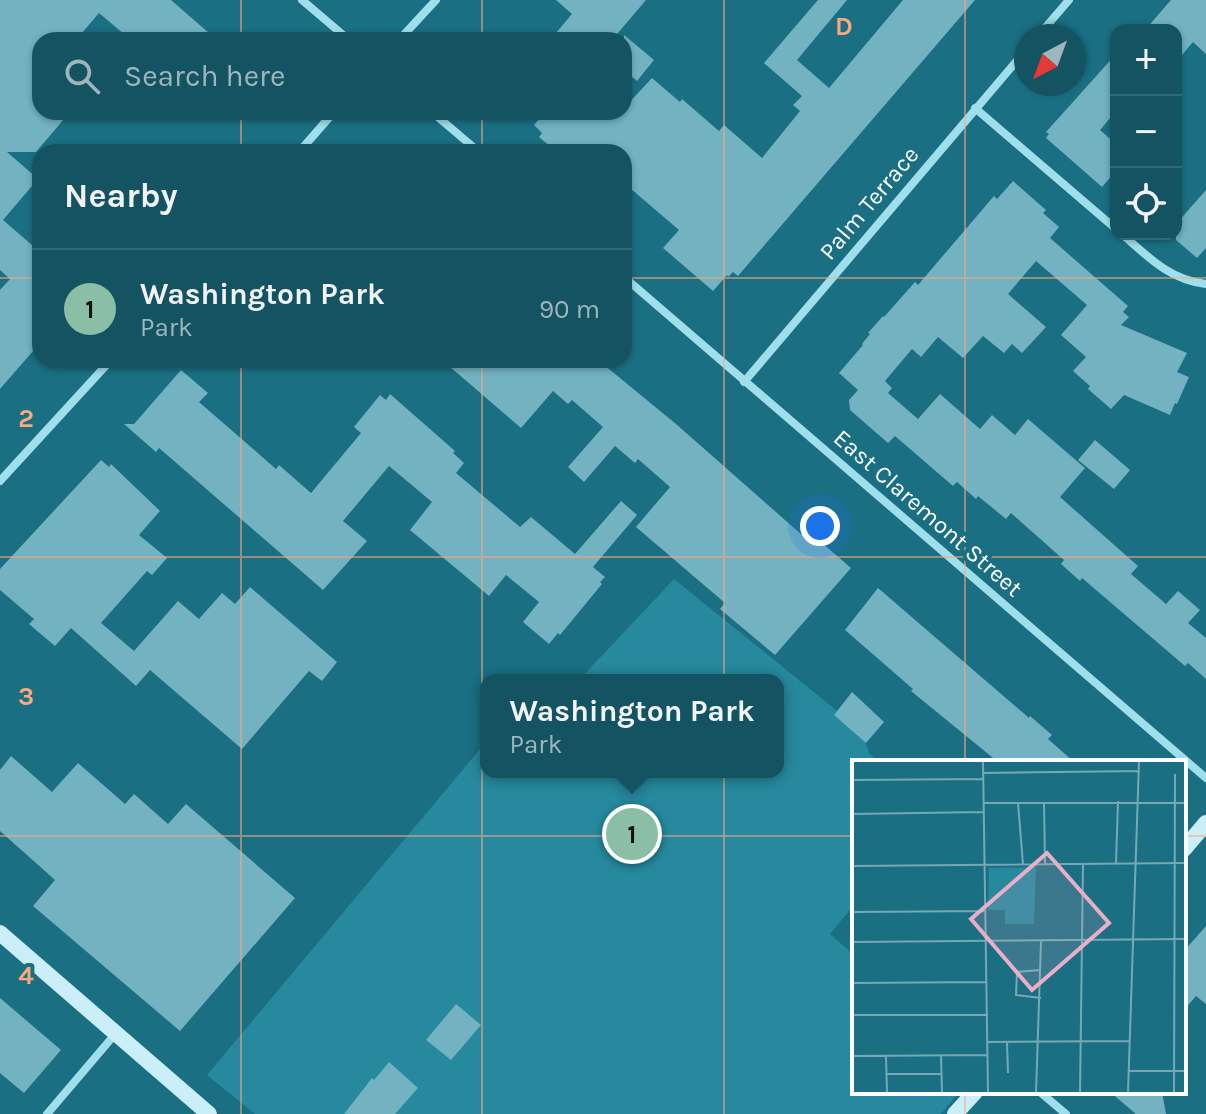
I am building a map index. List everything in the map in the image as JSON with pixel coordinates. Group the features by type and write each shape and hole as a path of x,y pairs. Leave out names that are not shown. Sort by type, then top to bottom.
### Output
{"main road":[{"path":"1186,847 1206,823"},
{"path":"0,933 209,1114"},
{"path":"955,1114 973,1094"}],"street":[{"path":"302,0 340,32"},
{"path":"406,32 436,0"},
{"path":"1048,24 1069,0"},
{"name":"Palm Terrace","path":"744,382 1014,64"},
{"path":"975,108 1110,224"},
{"path":"306,144 327,120"},
{"path":"441,120 470,144"},
{"path":"1129,240 1163,269 1188,282 1206,284"},
{"name":"East Claremont Street","path":"632,284 1185,760"},
{"path":"0,481 104,368"},
{"name":"East Claremont Street","path":"1186,761 1206,778"},
{"path":"47,1114 116,1033"},
{"path":"1042,1094 1066,1114"}],"shaded area":[{"path":"674,579 862,731 869,753 877,760 852,760 852,907 830,934 852,953 852,1094 957,1094 941,1114 255,1114 207,1075 480,749 480,778 784,778 784,674 585,674"}],"building":[{"path":"0,0 171,0 208,32 122,32 99,13 83,32 32,32 32,120 63,120 43,144 32,144 32,152 7,152 32,174 32,186 3,220 32,245 32,352 0,389 0,290 10,279 0,270"},
{"path":"556,0 646,0 619,32 557,32 572,14"},
{"path":"818,0 847,0 797,60 829,88 903,0 975,0 738,276 733,272 727,275 713,291 663,248 679,230 632,190 632,144 547,144 539,137 542,133 534,125 538,120 632,120 632,99 652,78 719,131 724,125 762,158 800,111 793,105 802,96 764,63"},
{"path":"1171,0 1206,0 1206,54 1193,42 1182,55 1182,24 1150,24"},
{"path":"632,42 654,60 637,81 632,77"},
{"path":"1110,61 1110,118 1100,130 1110,139 1110,178 1102,187 1046,138 1049,134 1046,132 1078,96 1086,96 1086,87"},
{"path":"1013,181 1046,210 1043,213 1059,227 1050,238 1128,306 1123,312 1129,317 1121,325 1187,353 1177,372 1189,377 1177,404 1170,415 1124,395 1111,409 1088,389 1090,386 1073,371 1086,357 1061,335 1087,305 1036,261 1008,294 1046,327 1022,353 1012,344 1004,353 983,336 963,358 938,337 921,357 912,349 885,381 892,388 888,393 918,419 940,394 980,429 992,415 1015,435 1028,419 1085,468 1060,497 1138,566 1131,574 1166,604 1178,591 1200,610 1188,623 1206,638 1206,679 1188,663 1185,666 1082,578 1080,581 1061,564 1064,560 1011,513 1006,519 957,482 953,486 895,436 888,443 850,410 849,400 858,390 839,373 883,316 915,282 918,285 994,196 997,199"},
{"path":"1206,190 1206,248 1197,258 1176,240 1182,240 1182,217"},
{"path":"451,368 608,368 802,535 807,530 851,568 775,655 720,609 725,603 636,527 670,487 638,459 635,463 615,446 584,482 568,467 603,427 572,400 568,404 553,391 521,428"},
{"path":"181,370 208,393 199,402 276,469 279,465 311,493 361,433 354,427 380,395 386,400 390,394 455,451 453,453 464,463 456,473 520,527 531,517 575,554 621,501 637,515 593,567 605,577 600,582 602,584 549,644 523,622 539,602 506,575 489,596 410,530 432,502 389,466 343,521 367,541 323,590 159,448 156,452 124,424 134,424"},
{"path":"1095,440 1130,470 1114,489 1078,460"},
{"path":"101,460 109,467 111,464 160,511 139,535 167,558 152,575 147,571 101,623 134,651 178,601 199,619 222,593 235,604 250,587 337,662 322,681 309,671 242,749 150,670 136,686 71,628 55,646 29,624 34,619 0,590 0,569"},
{"path":"878,588 1052,735 1048,739 1072,760 996,760 911,691 913,689 845,630"},
{"path":"852,692 884,722 866,743 834,715"},
{"path":"11,756 52,792 78,763 125,804 134,794 168,824 186,804 295,898 180,1031 33,906 55,880 0,831 0,770"},
{"path":"1206,926 1206,1004 1196,996 1186,1008 1186,949"},
{"path":"0,998 61,1050 24,1093 0,1073"},
{"path":"456,1004 481,1025 451,1060 426,1040"},
{"path":"389,1062 418,1088 395,1114 344,1114 372,1078 374,1080"},
{"path":"1112,1094 1162,1094 1166,1114 1136,1114"}],"place":[{"name":"Washington Park","path":"632,834"}]}
